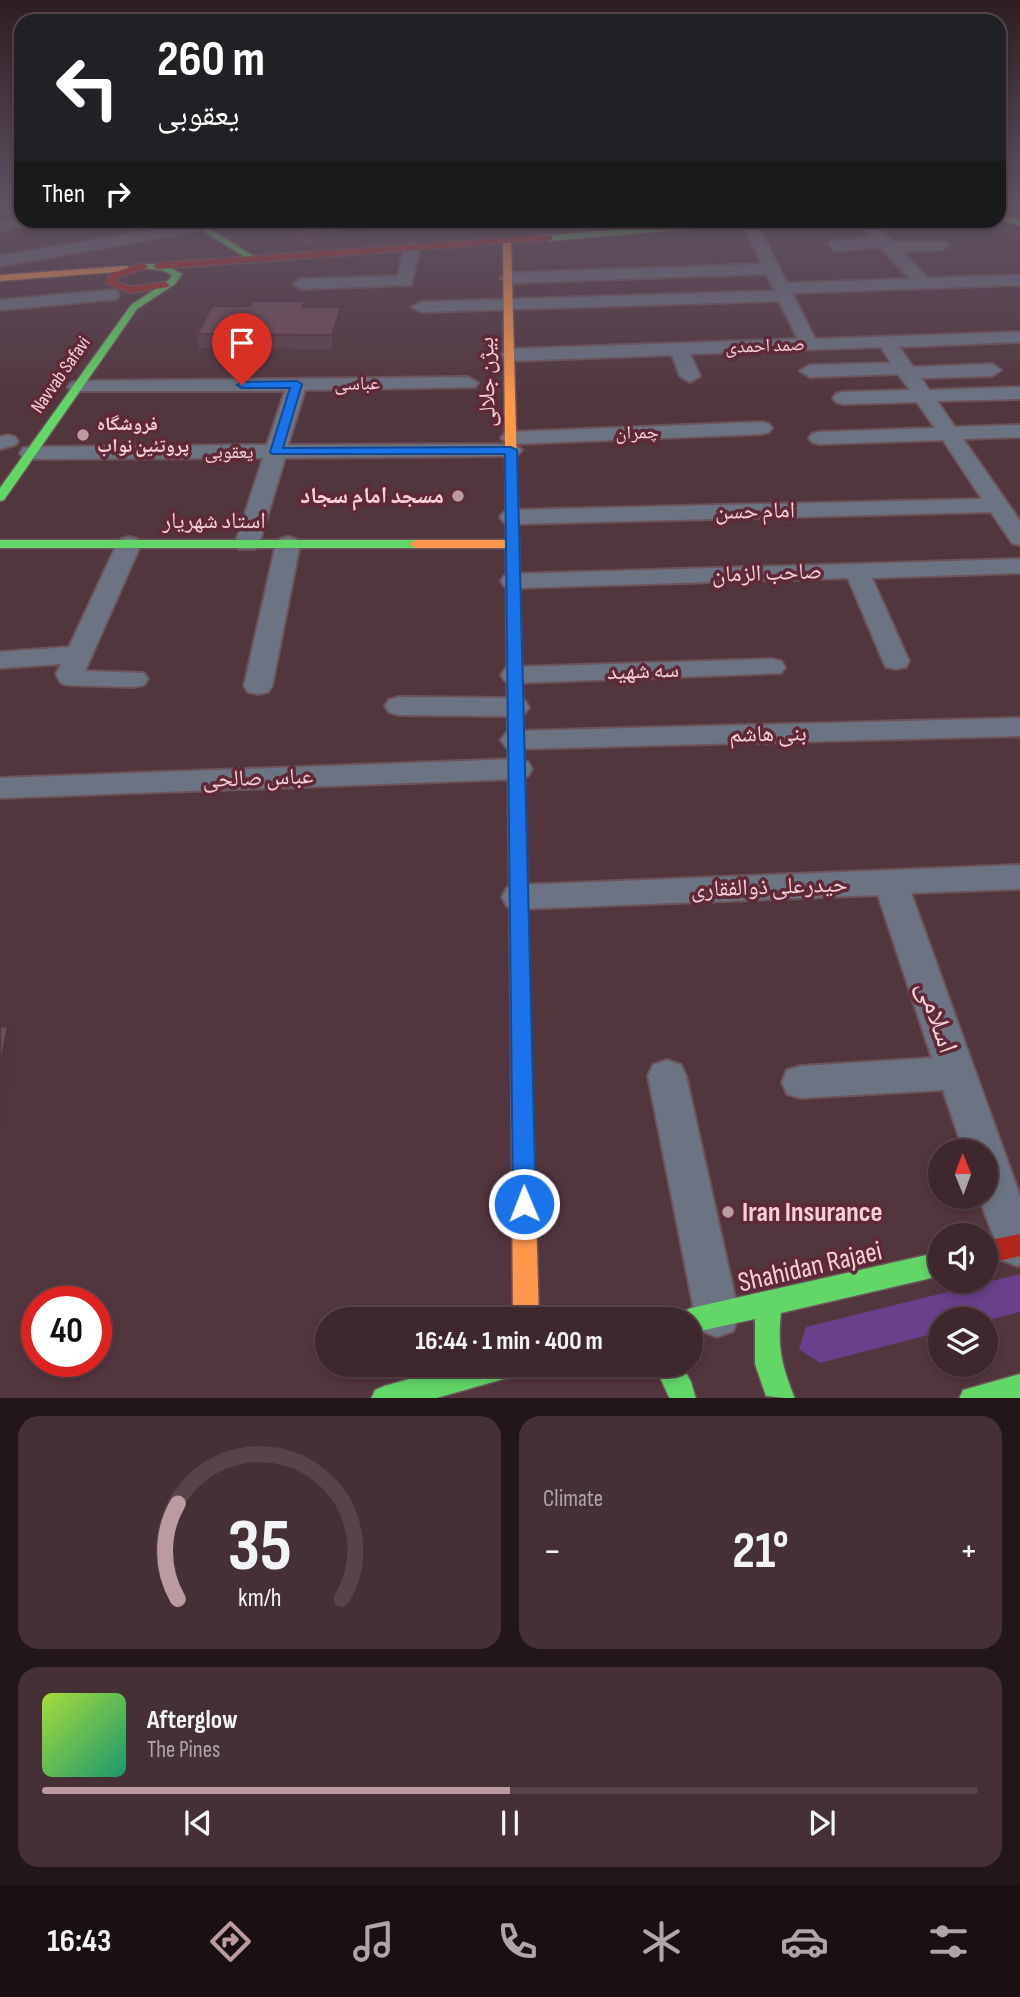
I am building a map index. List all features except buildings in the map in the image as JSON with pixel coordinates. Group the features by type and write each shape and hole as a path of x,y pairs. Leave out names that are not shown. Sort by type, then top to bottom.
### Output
{"street":[{"path":"0,278 96,272"},
{"path":"108,297 113,276 121,272"},
{"path":"169,284 177,274 173,272"},
{"path":"0,305 108,297 169,284 202,272"},
{"path":"301,284 405,281 407,272"},
{"name":"بیژن جلالی","path":"508,272 526,1307"},
{"path":"508,278 677,272"},
{"path":"774,272 809,344"},
{"path":"913,272 923,283"},
{"path":"45,276 80,277 108,297 134,307"},
{"path":"421,307 1020,280"},
{"name":"Navvab Safavi","path":"0,497 134,307 169,284"},
{"path":"966,322 978,338"},
{"name":"صمد احمدی","path":"509,355 809,344 891,336 978,338 1019,326"},
{"path":"891,336 905,370 1020,538"},
{"path":"679,349 690,376"},
{"path":"624,351 629,370"},
{"path":"810,371 992,370"},
{"name":"عباسی","path":"78,387 468,383"},
{"path":"247,544 297,384"},
{"path":"843,398 1020,393"},
{"name":"چمران","path":"511,444 762,428"},
{"path":"819,438 1020,431"},
{"name":"یعقوبی","path":"31,453 276,452 511,444"},
{"name":"امام حسن","path":"512,517 997,505"},
{"name":"استاد شهریار","path":"0,544 513,544"},
{"path":"128,544 77,655 71,677 134,679"},
{"path":"258,686 288,544"},
{"name":"صاحب الزمان","path":"513,581 1020,566"},
{"path":"858,571 896,660"},
{"path":"0,660 77,655"},
{"name":"سه شهید","path":"515,675 771,667"},
{"path":"399,706 515,707"},
{"name":"بنی هاشم","path":"516,755 1020,727"},
{"name":"عباس صالحی","path":"0,788 516,755"},
{"name":"حیدرعلی ذوالفقاری","path":"519,897 1020,877"},
{"name":"اسلامی","path":"890,882 980,1139"},
{"path":"801,1082 956,1073"},
{"path":"667,1076 704,1318"},
{"name":"اسلامی","path":"998,1209 1007,1248"},
{"name":"Shahidan Rajaei","path":"704,1318 928,1267"},
{"path":"770,1303 764,1340 770,1380 782,1398"},
{"path":"384,1398 462,1377"},
{"path":"674,1377 682,1391 682,1398"},
{"path":"972,1398 1020,1387"}],"shaded area":[{"path":"1020,1274 1020,1312 998,1318 998,1307 928,1307 928,1335 820,1363 799,1349 806,1327 943,1293 998,1293 998,1279"}],"traffic: fast":[{"path":"0,497 134,307 172,282 177,274 173,272"},
{"path":"0,544 416,544"},
{"path":"515,698 521,1040"},
{"path":"703,1318 928,1267"},
{"path":"770,1303 767,1329 768,1364 782,1398"},
{"path":"388,1398 464,1377"},
{"path":"674,1377 683,1398"},
{"path":"976,1398 1020,1387"}],"traffic: slow":[{"path":"0,278 81,272"},
{"path":"508,272 515,698"},
{"path":"416,544 512,544"},
{"path":"521,1040 526,1307"}],"traffic: jam":[{"path":"124,272 113,276 111,283 130,290 165,285"},
{"path":"998,1250 1020,1245"}],"place":[{"name":"فروشگاه پروتئین نواب","path":"83,435"},
{"name":"مسجد امام سجاد","path":"458,496"},
{"name":"Iran Insurance","path":"728,1212"}],"route":[{"path":"242,385 297,384 276,452 511,450 524,1204"}]}
